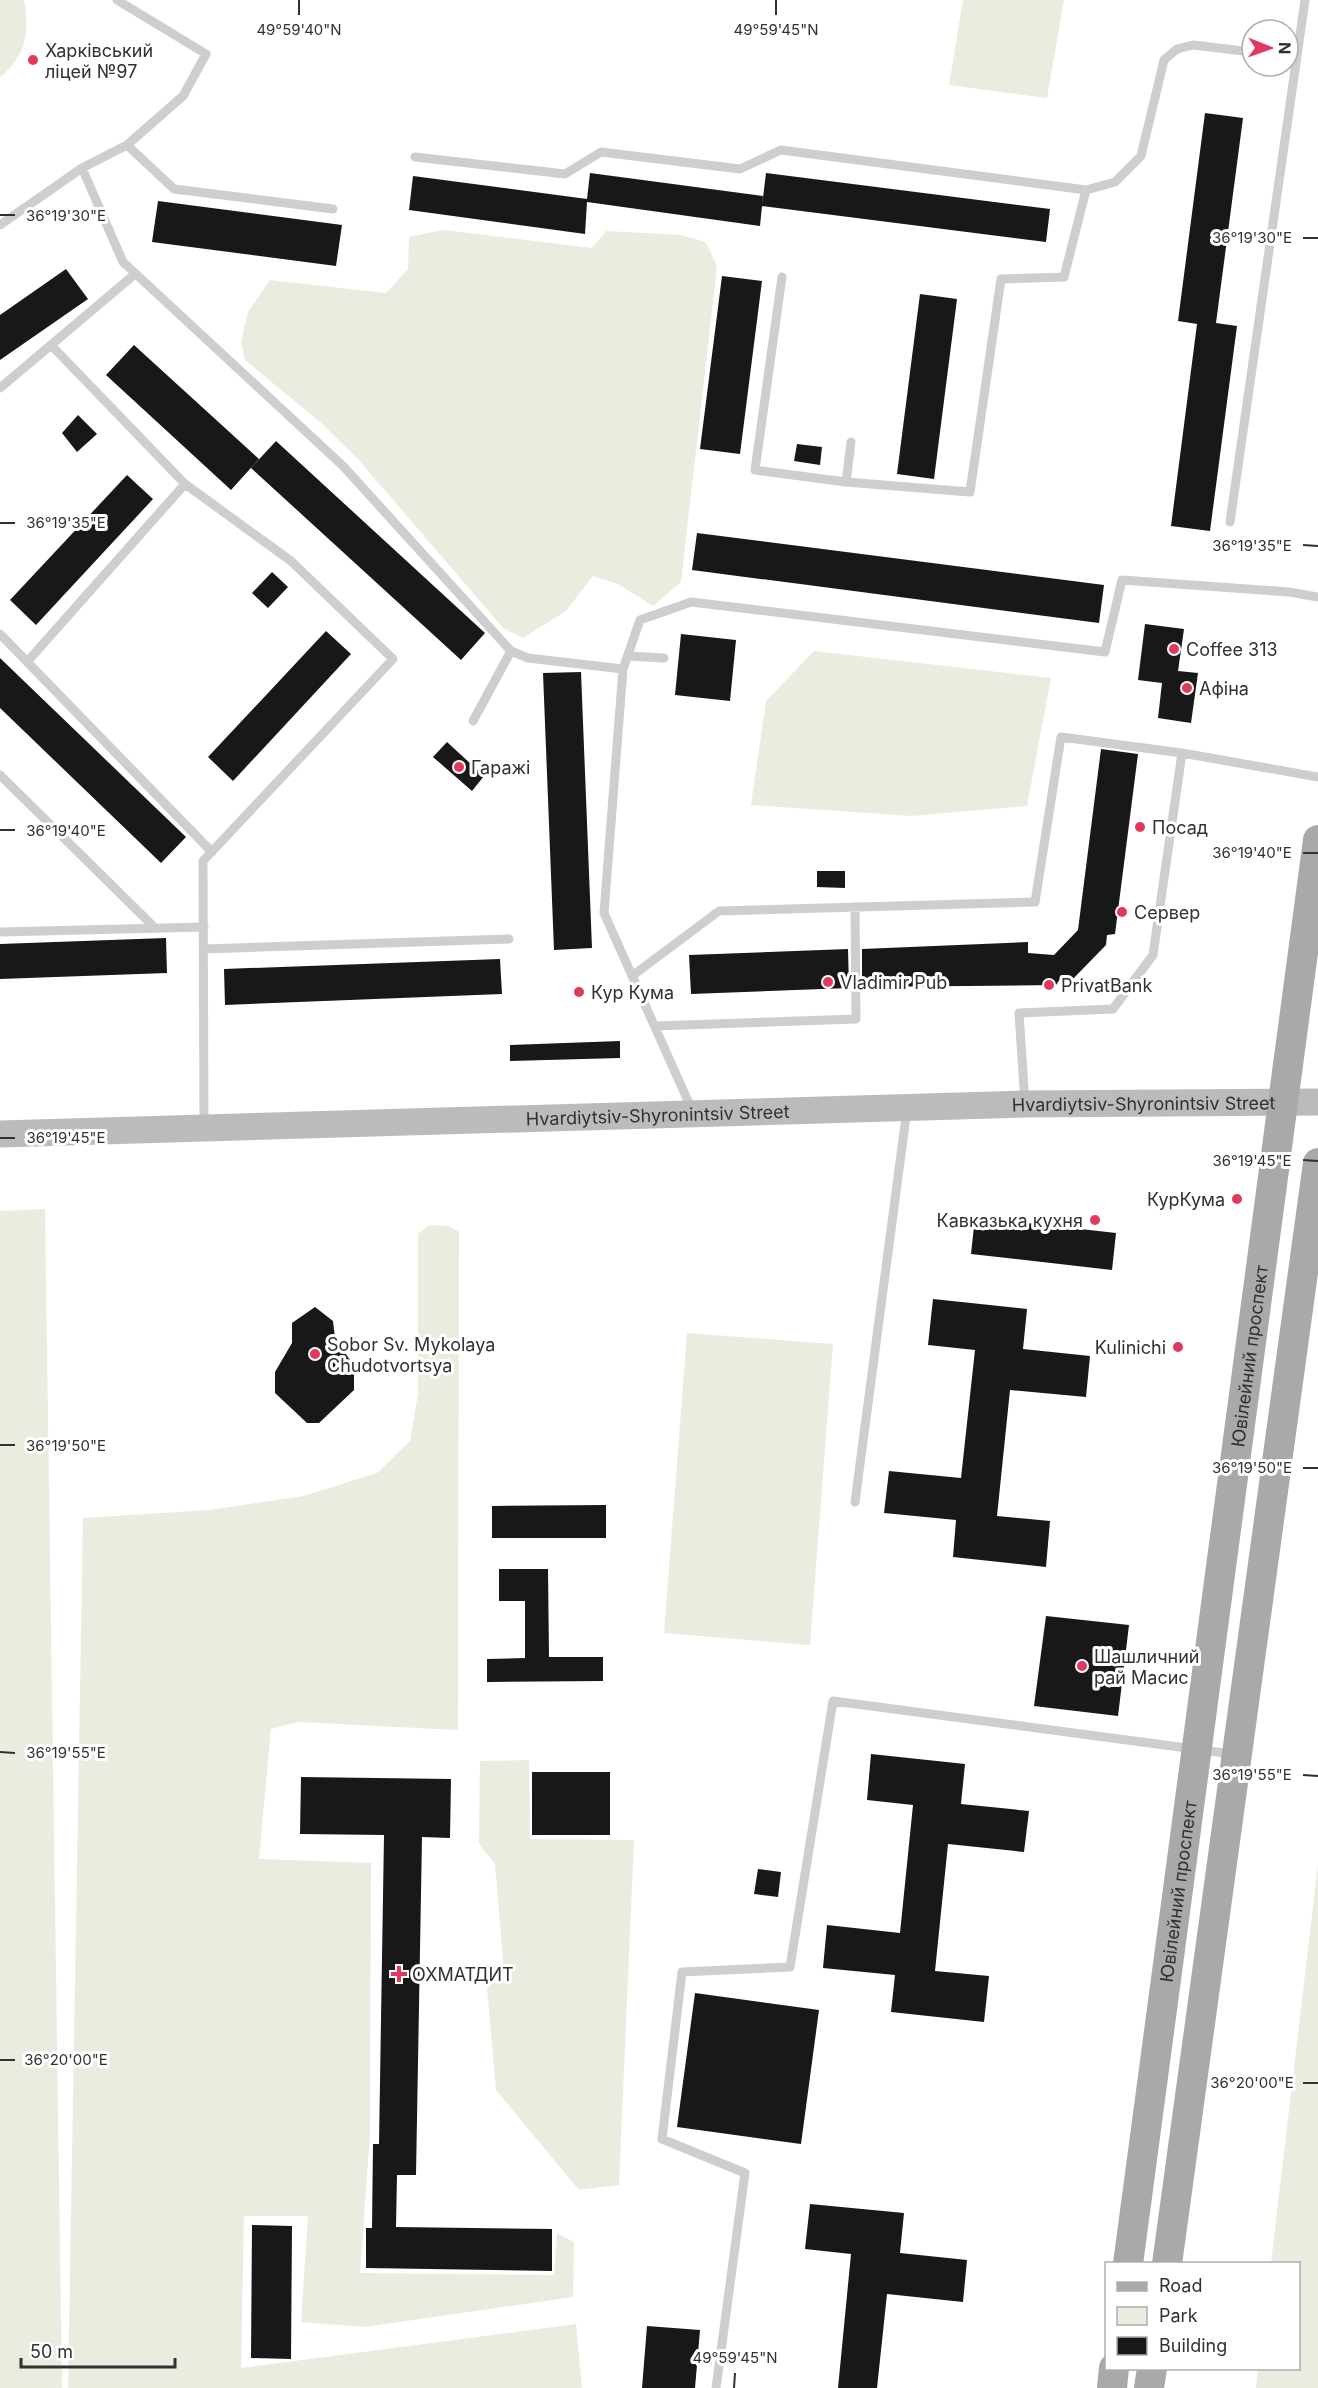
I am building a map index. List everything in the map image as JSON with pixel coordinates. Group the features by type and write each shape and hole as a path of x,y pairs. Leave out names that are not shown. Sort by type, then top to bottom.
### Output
{"main road":[{"name":"Ювілейний проспект","path":"1128,2262 1318,840"},
{"name":"Hvardiytsiv-Shyronintsiv Street","path":"0,1134 1025,1104 1318,1102"},
{"path":"1167,2262 1318,1163"},
{"path":"1112,2388 1114,2370"},
{"path":"1149,2388 1152,2370"}],"lane":[{"path":"0,225 82,168 127,145 183,96 206,54 117,0"},
{"path":"1300,24 1305,0"},
{"path":"415,158 565,174 601,153 740,169 781,150 1086,190 1115,182 1141,156 1164,60 1177,49 1193,45 1240,51"},
{"path":"1230,522 1290,78"},
{"path":"127,145 174,189 333,209"},
{"path":"82,168 123,262 343,466 511,651 528,658 623,669"},
{"path":"782,277 755,470 846,482 970,492 1001,279 1064,278 1086,190"},
{"path":"0,388 135,274"},
{"path":"51,345 185,483 291,561 393,659 203,861 204,1128"},
{"path":"846,482 851,442"},
{"path":"27,662 185,483"},
{"path":"694,1115 604,913 623,669 640,620 691,602 1105,652 1122,580 1289,592 1318,597"},
{"path":"0,634 212,852"},
{"path":"473,722 511,651"},
{"path":"628,656 664,658"},
{"path":"632,976 719,911 1035,902 1061,738 1182,753 1318,777"},
{"path":"1025,1104 1018,1013 1113,1009 1154,955 1182,753"},
{"path":"0,775 155,928"},
{"path":"655,1026 856,1019 855,907"},
{"path":"0,932 204,927"},
{"path":"204,949 509,939"},
{"path":"855,1502 907,1109"},
{"path":"716,2388 745,2173 662,2139 682,1972 790,1966 833,1701 1237,1754"}],"green space":[{"path":"0,0 24,0 26,33 16,61 0,77"},
{"path":"963,0 1064,0 1047,98 949,85"},
{"path":"443,230 592,248 606,231 680,235 706,242 717,267 681,582 653,606 618,584 593,576 566,611 523,638 503,628 357,458 320,422 245,360 241,342 248,312 270,280 386,293 408,269 409,237"},
{"path":"814,651 1051,678 1027,806 912,816 751,805 766,701"},
{"path":"45,1209 62,2388 0,2388 0,1211"},
{"path":"429,1225 449,1226 459,1232 458,1730 298,1722 271,1729 259,1859 371,1863 370,2134 360,2273 554,2275 557,2233 574,2242 573,2297 365,2327 301,2322 308,2216 244,2216 241,2368 576,2324 582,2388 68,2388 83,1518 209,1510 304,1496 377,1473 410,1441 418,1394 418,1234"},
{"path":"687,1333 833,1344 810,1645 664,1633"},
{"path":"529,1760 530,1839 634,1840 619,2185 579,2190 496,2090 487,1988 504,1972 495,1864 479,1844 480,1761"},
{"path":"1318,1864 1318,2388 1256,2388 1258,2370 1300,2370 1300,2262 1271,2262"}],"building":[{"path":"1205,113 1243,118 1216,323 1237,326 1210,531 1171,526 1197,324 1178,321"},
{"path":"590,173 763,196 760,226 587,202 585,234 409,210 413,176 587,199"},
{"path":"766,173 1050,209 1046,242 762,206"},
{"path":"158,201 342,225 336,266 152,242"},
{"path":"66,269 88,299 0,360 0,315"},
{"path":"722,276 762,281 740,454 700,449"},
{"path":"920,294 957,299 934,479 897,474"},
{"path":"134,345 259,459 231,490 106,375"},
{"path":"78,415 97,434 77,452 62,433"},
{"path":"276,441 485,633 461,660 251,468"},
{"path":"797,444 822,447 820,465 794,461"},
{"path":"127,475 153,499 36,625 10,600"},
{"path":"697,533 1104,585 1099,623 692,570"},
{"path":"272,572 288,587 268,608 252,593"},
{"path":"1145,624 1184,629 1178,671 1198,673 1191,723 1158,718 1162,683 1138,680"},
{"path":"326,631 351,654 233,781 208,757"},
{"path":"681,634 736,640 730,701 675,695"},
{"path":"0,658 186,837 161,863 0,708"},
{"path":"581,672 592,948 554,950 543,673"},
{"name":"Гаражі","path":"447,742 484,776 472,791 433,757"},
{"path":"1101,749 1138,754 1115,934 1107,935 1106,945 1068,984 1060,979 1056,985 862,987 862,949 1028,942 1028,953 1054,955 1078,930"},
{"path":"817,871 845,871 845,888 817,887"},
{"path":"166,938 167,973 0,979 0,944"},
{"path":"848,949 849,988 691,994 689,955"},
{"path":"500,959 502,994 225,1005 224,969"},
{"path":"620,1041 620,1058 510,1061 510,1045"},
{"path":"975,1217 1116,1233 1112,1270 971,1254"},
{"path":"933,1299 1027,1309 1023,1349 1090,1356 1086,1397 1010,1390 997,1516 1050,1521 1046,1567 953,1557 956,1520 884,1513 889,1471 961,1478 975,1350 928,1345"},
{"name":"Sobor Sv. Mykolaya Chudotvortsya","path":"315,1307 333,1321 335,1338 354,1366 354,1390 319,1423 307,1423 275,1393 275,1372 292,1343 292,1323"},
{"path":"606,1505 606,1538 492,1538 492,1506"},
{"path":"499,1569 548,1569 549,1657 603,1657 603,1681 487,1682 487,1659 525,1658 525,1601 499,1601"},
{"name":"Шашличний рай Масис","path":"1046,1616 1129,1625 1118,1716 1034,1706"},
{"path":"871,1754 965,1764 961,1804 1029,1811 1024,1852 948,1844 935,1971 989,1976 984,2022 891,2012 895,1975 823,1968 827,1925 900,1933 913,1805 867,1800"},
{"path":"532,1772 610,1772 610,1835 532,1835"},
{"path":"301,1777 451,1779 450,1838 422,1837 416,2175 397,2175 396,2227 552,2229 552,2271 366,2268 366,2228 372,2228 373,2144 379,2144 384,1835 300,1834"},
{"path":"758,1869 781,1872 778,1897 754,1894"},
{"path":"695,1993 819,2010 801,2144 677,2127"},
{"path":"810,2204 904,2213 900,2253 967,2260 963,2302 887,2294 877,2388 838,2388 851,2254 805,2249"},
{"path":"252,2225 292,2226 291,2359 251,2358"},
{"path":"647,2326 700,2330 695,2388 642,2388"}],"place":[{"name":"Харківський ліцей №97","path":"33,60"},
{"name":"Coffee 313","path":"1174,649"},
{"name":"Афіна","path":"1187,688"},
{"name":"Гаражі","path":"459,767"},
{"name":"Посад","path":"1140,827"},
{"name":"Сервер","path":"1122,912"},
{"name":"Vladimir Pub","path":"828,982"},
{"name":"PrivatBank","path":"1049,985"},
{"name":"Кур Кума","path":"579,992"},
{"name":"КурКума","path":"1237,1199"},
{"name":"Кавказька кухня","path":"1095,1220"},
{"name":"Kulinichi","path":"1178,1347"},
{"name":"Sobor Sv. Mykolaya Chudotvortsya","path":"315,1354"},
{"name":"Шашличний рай Масис","path":"1082,1666"},
{"name":"ОХМАТДИТ","path":"399,1974"}]}
